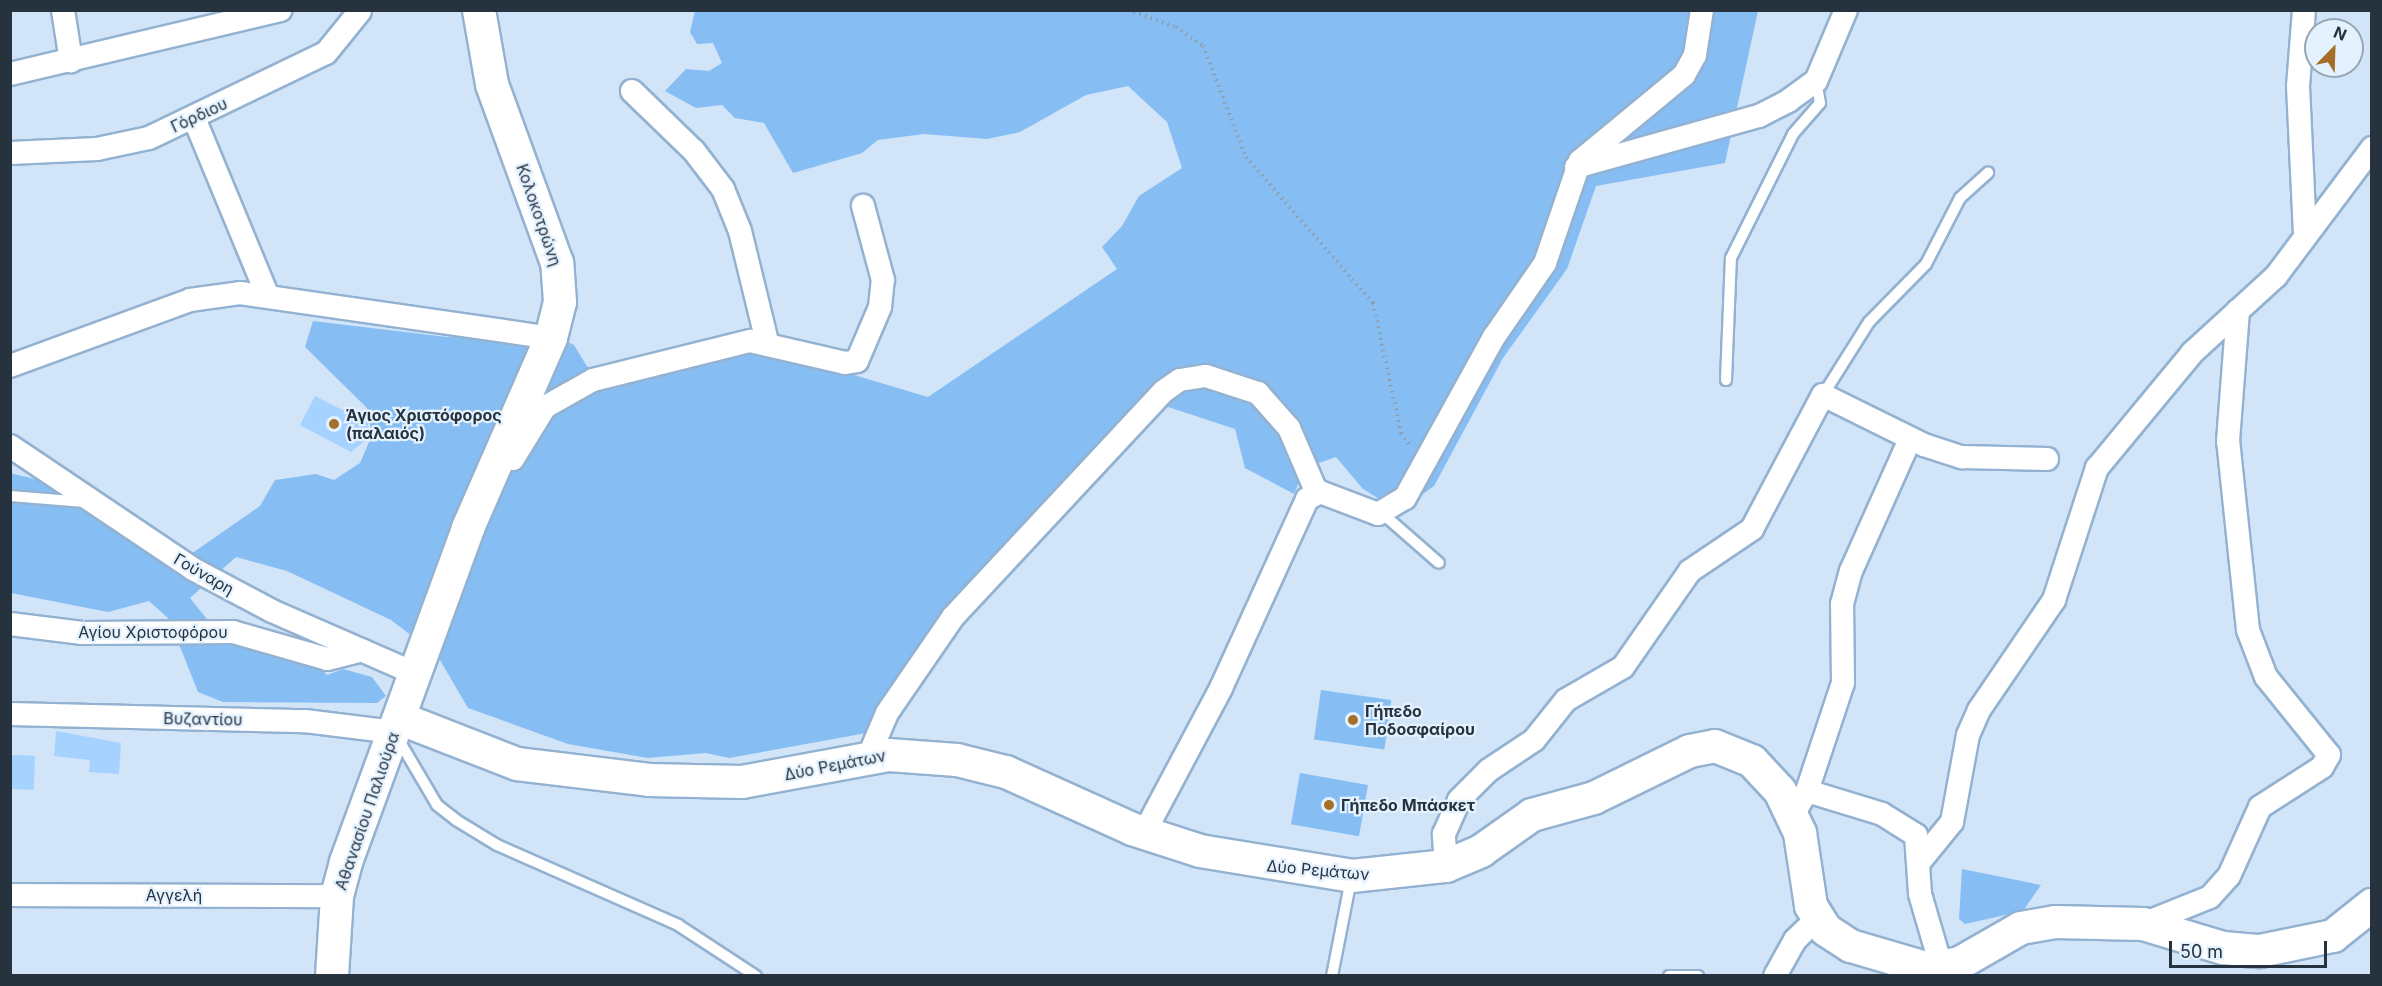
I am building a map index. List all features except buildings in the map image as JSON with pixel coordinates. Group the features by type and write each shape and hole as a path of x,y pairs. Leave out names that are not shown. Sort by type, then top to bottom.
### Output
{"street":[{"path":"63,10 71,61"},
{"path":"10,74 281,10"},
{"name":"Κολοκοτρώνη","path":"397,725 456,561 551,338 560,275 492,84 479,10"},
{"path":"868,758 888,713 953,617 1164,391 1179,381 1206,376 1258,393 1289,428 1316,491 1383,514 1421,476 1494,337 1545,263 1576,167 1594,145 1684,75 1695,55 1702,10"},
{"path":"1576,167 1759,116 1816,81 1846,10"},
{"path":"2304,10 2298,87 2305,237"},
{"name":"Γόρδιου","path":"10,153 114,147 194,118 326,53 360,11"},
{"path":"632,92 694,151 723,189 740,231 767,342"},
{"path":"194,118 267,294"},
{"path":"1921,860 1952,822 1968,735 1979,710 2049,610 2097,468 2161,388 2238,310 2276,276 2372,148"},
{"path":"456,561 479,540 524,437 556,398 593,380 729,345 767,342 845,363 863,354 880,308 883,280 863,206"},
{"path":"10,366 190,300 267,294 551,338"},
{"path":"2144,924 2210,897 2229,876 2260,807 2322,767 2329,755 2266,677 2248,630 2228,441 2238,310"},
{"path":"1446,866 1444,834 1459,800 1489,770 1534,740 1566,700 1623,667 1690,571 1752,529 1823,395 1910,439 1962,457 2048,459"},
{"path":"1910,439 1844,593 1843,683 1800,803 1904,824 1916,835 1921,860 1920,894 1945,971"},
{"name":"Γούναρη","path":"10,446 90,502 226,587 414,673"},
{"path":"1144,833 1316,491"},
{"name":"Αγίου Χριστοφόρου","path":"10,624 82,633 233,632 327,659 362,650"},
{"name":"Βυζαντίου","path":"10,714 397,725"},
{"name":"Δύο Ρεμάτων","path":"397,725 517,764 600,776 742,782 868,758 922,755 989,767 1144,833 1240,861 1352,876 1446,866 1481,851 1532,815 1593,798 1706,747 1752,761 1800,803 1817,919"},
{"name":"Αθανασίου Παλιούρα","path":"332,975 337,896 397,725"},
{"name":"Αγγελή","path":"10,895 337,896"},
{"path":"1775,975 1795,940 1817,919 1851,946 1913,967 1945,971 2021,928 2055,922 2144,924 2223,948 2260,951 2333,936 2372,905"}],"lane":[{"path":"1726,380 1731,258 1793,134 1820,103 1816,81"},
{"path":"1823,395 1869,322 1926,264 1960,198 1988,173"},
{"path":"10,496 90,502"},
{"path":"1383,514 1439,563"},
{"path":"397,725 437,806 456,820 497,845 661,916 756,975"},
{"path":"1332,975 1352,876"},
{"path":"1669,975 1698,975"}],"path":[{"path":"1128,10 1176,27 1203,46 1246,157 1373,303 1401,433 1419,459 1421,476"}],"shaded area":[{"path":"695,11 1758,11 1725,163 1596,186 1567,269 1503,358 1434,486 1410,503 1384,502 1363,489 1336,457 1305,468 1294,494 1245,468 1235,429 1144,399 956,600 882,699 872,732 729,758 706,753 648,758 568,744 468,708 437,655 391,620 287,571 236,557 190,598 210,623 314,661 327,675 343,669 372,677 386,696 377,703 223,702 198,692 169,619 149,601 108,612 11,593 10,473 47,482 64,504 119,522 181,561 260,506 275,480 316,474 334,480 360,463 372,435 367,408 305,347 313,321 447,337 560,338 574,345 591,373 631,381 733,355 760,355 814,363 928,397 1117,269 1102,247 1122,226 1139,196 1182,168 1167,122 1128,86 1086,95 1020,132 987,139 924,134 878,140 862,153 793,173 764,123 735,118 722,105 696,108 665,91 686,69 709,71 722,63 713,43 697,44 690,32"},
{"name":"Γήπεδο Ποδοσφαίρου","path":"1321,690 1391,700 1384,749 1314,740"},
{"name":"Γήπεδο Μπάσκετ","path":"1300,773 1368,785 1359,836 1291,824"},
{"path":"1962,869 2041,885 2023,911 1965,924 1959,919"}],"place":[{"name":"Άγιος Χριστόφορος (παλαιός)","path":"334,424"},
{"name":"Γήπεδο Ποδοσφαίρου","path":"1353,720"},
{"name":"Γήπεδο Μπάσκετ","path":"1329,805"}]}
